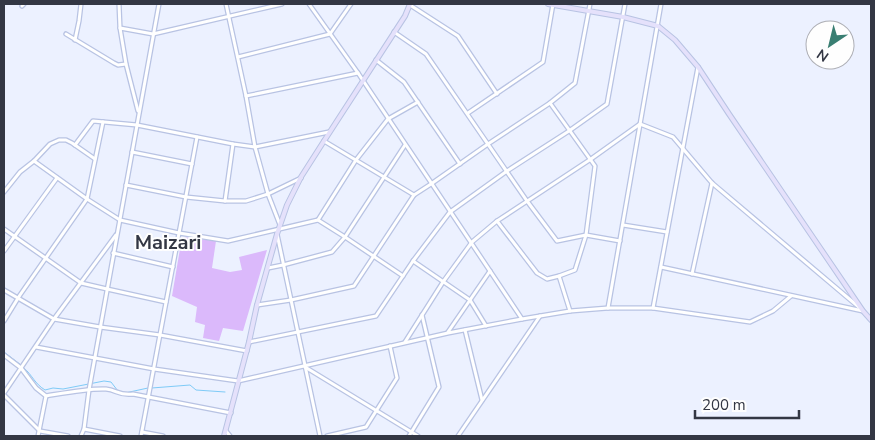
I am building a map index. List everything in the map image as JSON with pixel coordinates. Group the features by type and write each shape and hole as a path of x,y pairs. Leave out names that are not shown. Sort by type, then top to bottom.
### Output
{"main road":[{"path":"552,4 623,17 658,26 675,40 698,67 863,312 871,320"},
{"path":"224,436 247,351 257,305 287,206 324,141 410,5"}],"street":[{"path":"75,40 81,4"},
{"path":"119,4 120,28 126,64 139,114"},
{"path":"81,436 84,429 94,358 159,4"},
{"path":"226,4 255,146 279,230 283,265 320,436"},
{"path":"120,28 153,34 282,4"},
{"path":"309,4 358,73 522,318"},
{"path":"237,57 330,34 351,4"},
{"path":"468,114 543,62 552,4"},
{"path":"257,305 291,300 354,286 414,195 550,103 575,83 590,4"},
{"path":"249,342 376,316 413,261 450,212 607,104 626,4"},
{"path":"608,308 661,4"},
{"path":"410,5 458,36 497,94"},
{"path":"394,32 426,54 527,201 557,241 586,235 620,241"},
{"path":"66,34 114,63 118,65 126,64"},
{"path":"376,60 404,82 460,164"},
{"path":"653,308 698,67"},
{"path":"246,96 358,73"},
{"path":"34,160 87,199 120,220 228,241 318,220 356,160 388,119 418,102"},
{"path":"497,221 536,273 548,279 575,270 586,235 595,166 550,103"},
{"path":"75,145 93,121 137,125 233,144 255,146 330,132"},
{"path":"4,322 18,298 87,199 103,122"},
{"path":"640,124 673,137 712,183 863,312"},
{"path":"404,343 443,282 472,242 497,221 640,124"},
{"path":"162,436 142,434 197,137"},
{"path":"4,192 20,172 50,144 59,140 66,140 95,159"},
{"path":"324,141 414,195"},
{"path":"225,201 233,144"},
{"path":"268,268 332,252 345,237 405,145"},
{"path":"132,152 192,164"},
{"path":"126,185 186,196 225,201 246,201 268,194 302,177"},
{"path":"4,251 57,178"},
{"path":"692,274 712,183"},
{"path":"318,220 403,276"},
{"path":"623,225 667,232"},
{"path":"4,229 81,283 166,302"},
{"path":"68,436 40,431 4,394 54,320 117,234"},
{"path":"114,253 172,268"},
{"path":"413,261 470,300 486,326"},
{"path":"660,267 863,312"},
{"path":"448,333 490,271"},
{"path":"559,276 570,312"},
{"path":"4,290 54,320 160,335 247,351"},
{"path":"36,347 154,369 238,381 448,333 522,318 570,312 608,308 653,308 750,322 773,312 791,296"},
{"path":"410,434 439,387 422,315"},
{"path":"458,436 540,316"},
{"path":"465,330 482,401"},
{"path":"327,436 366,428 397,378 390,346"},
{"path":"4,355 21,368 36,388 46,396 107,389 124,395 133,394 231,413"},
{"path":"304,366 377,411 410,434 418,436"},
{"path":"38,436 46,396"},
{"path":"84,429 120,436"},
{"path":"226,431 230,436"}],"shaded area":[{"path":"182,237 216,241 212,268 230,272 242,270 239,257 267,250 243,331 223,328 219,341 203,338 205,325 195,322 197,307 172,296"}],"waterway":[{"path":"4,352 21,365"},
{"path":"24,368 38,385 45,390 53,388 63,389 104,381 111,382 118,391 125,393 148,388"},
{"path":"152,388 190,385 196,390 225,392"}],"district":[{"name":"Maizari","path":"168,242"}]}
